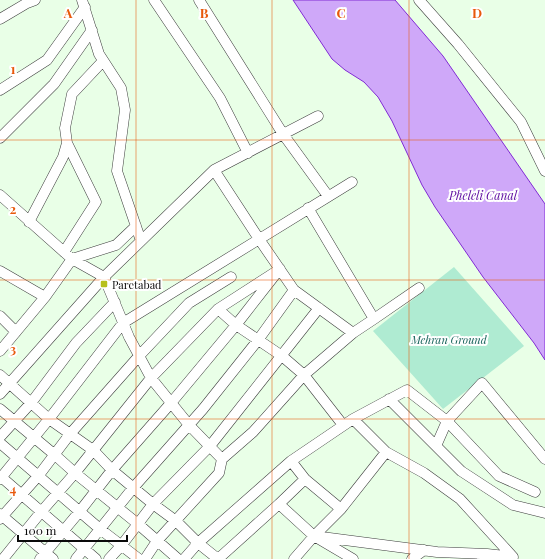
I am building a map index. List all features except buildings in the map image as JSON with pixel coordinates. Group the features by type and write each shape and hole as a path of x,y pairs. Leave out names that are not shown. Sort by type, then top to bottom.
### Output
{"street":[{"path":"0,19 26,3 35,0"},
{"path":"154,0 220,98 248,153"},
{"path":"199,0 283,134 328,196"},
{"path":"419,0 458,44 521,122 545,171"},
{"path":"84,3 99,54 121,88 125,110 117,171 142,241"},
{"path":"0,90 47,60 84,3"},
{"path":"0,138 54,84 92,30"},
{"path":"64,252 96,202 67,143 65,128 72,94 104,61"},
{"path":"0,394 104,278 214,170 318,116"},
{"path":"30,222 63,157 67,143"},
{"path":"214,170 294,290 353,333"},
{"path":"96,559 0,478 49,419 123,323 352,182"},
{"path":"0,195 72,259 104,278 129,337 151,378 189,425 222,459"},
{"path":"308,208 374,319"},
{"path":"0,351 45,297 72,259 116,245 136,226"},
{"path":"5,556 75,473 151,378 218,309 280,269"},
{"path":"42,555 80,511 112,470 171,403 236,325 280,269"},
{"path":"0,271 45,297"},
{"path":"53,559 42,555 24,534 1,516 39,475 70,434 139,356 189,303 231,278"},
{"path":"145,559 157,541 219,473 222,459 253,432 304,375 353,333 419,288"},
{"path":"76,559 133,488 203,410 258,340 294,290"},
{"path":"0,437 31,403 76,343 115,302"},
{"path":"109,559 121,546 153,504 210,446 319,308"},
{"path":"218,309 236,325 282,356 304,375 343,426"},
{"path":"0,316 16,332"},
{"path":"0,375 49,419 93,450 112,470 176,521 218,559 305,480"},
{"path":"436,446 447,421 482,383 545,459"},
{"path":"184,559 198,542 291,461 353,419 407,390 447,421 499,476 535,492"},
{"path":"389,399 461,471 513,505 545,513"},
{"path":"0,409 178,559"},
{"path":"353,419 386,452 424,472 460,499 513,558"},
{"path":"0,443 100,529 139,559"},
{"path":"294,559 341,509 386,452"},
{"path":"291,461 305,480 341,509"},
{"path":"279,504 314,536 353,559"},
{"path":"314,536 436,552 484,557 513,558"},
{"path":"412,559 424,550"}],"green space":[{"name":"Mehran Ground","path":"454,267 524,346 443,409 373,331"}],"water":[{"name":"Pheleli Canal","path":"293,0 395,0 443,56 545,204 545,360 534,343 483,277 435,207 422,185 392,121 378,97 364,82 345,70 332,59"}],"place":[{"name":"Paretabad","path":"104,284"}]}
